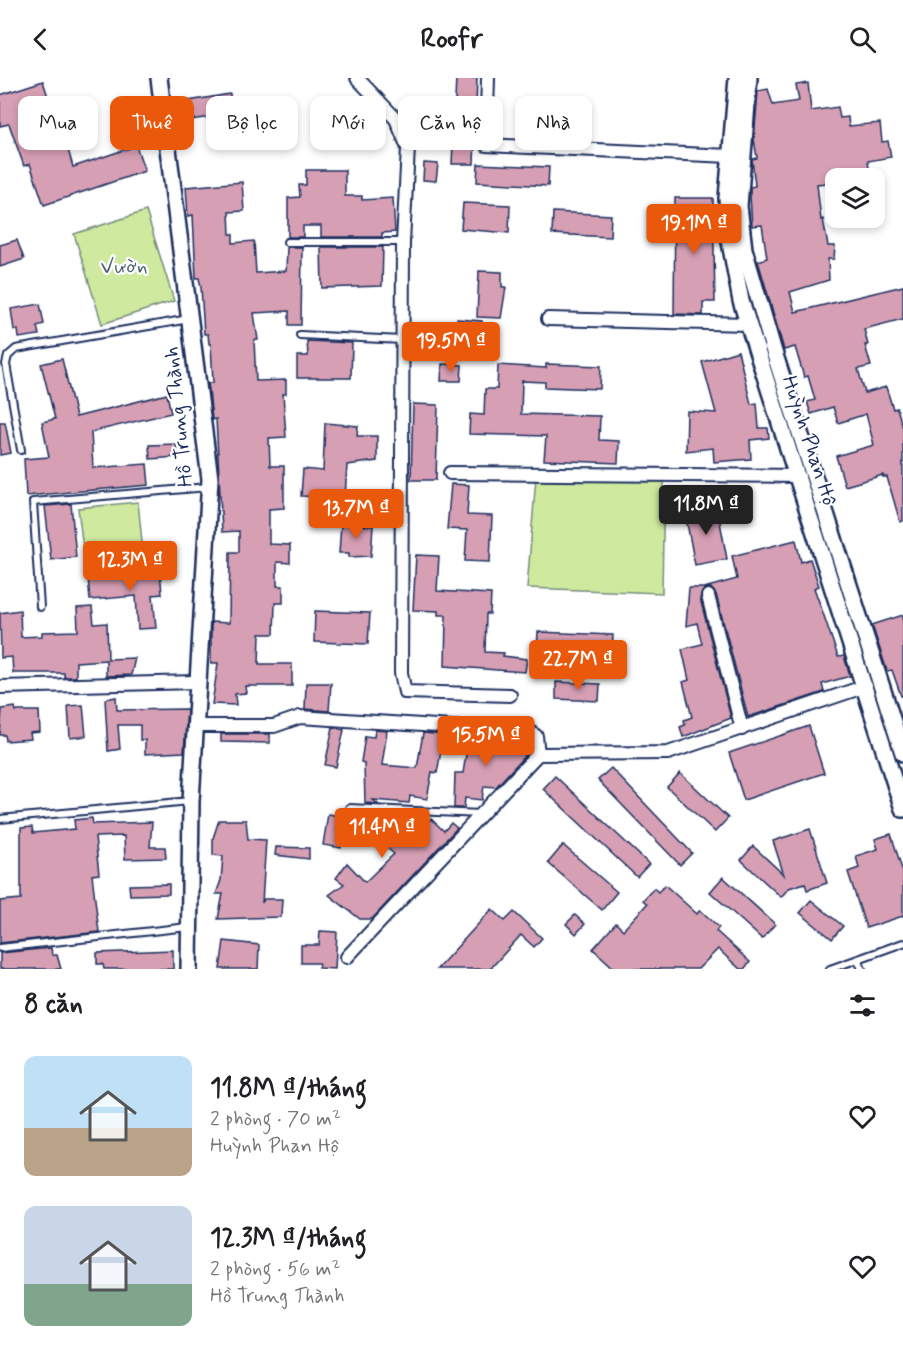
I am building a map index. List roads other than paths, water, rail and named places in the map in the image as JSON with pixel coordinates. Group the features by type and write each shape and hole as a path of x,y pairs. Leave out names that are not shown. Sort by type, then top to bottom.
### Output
{"street":[{"name":"Hồ Trung Thành","path":"159,78 210,486 194,726 189,969"},
{"path":"357,78 396,119 408,148 403,242 401,673 405,692 510,695"},
{"path":"488,78 486,145 737,157"},
{"name":"Huỳnh Phan Hộ","path":"737,78 739,206 744,249 866,686 903,808"},
{"name":"Huỳnh Phan Hộ","path":"749,78 737,157 727,198 729,237 748,324 806,474 903,753"},
{"path":"548,319 748,324"},
{"path":"450,473 806,474"},
{"path":"708,596 742,729"},
{"path":"0,687 196,682"},
{"path":"347,957 538,754 668,753 866,686"},
{"path":"194,726 274,726 300,717 530,732 536,736 538,754"}],"lane":[{"path":"287,242 403,242"},
{"path":"21,450 6,364 8,356 16,349 190,318"},
{"path":"300,335 403,340"},
{"path":"40,607 33,502 210,486"},
{"path":"0,819 191,801"},
{"path":"349,808 482,814"},
{"path":"0,948 189,927"},
{"path":"830,969 903,943"},
{"path":"858,960 862,969"}],"park label":[{"name":"Vườn","path":"124,267"}]}
